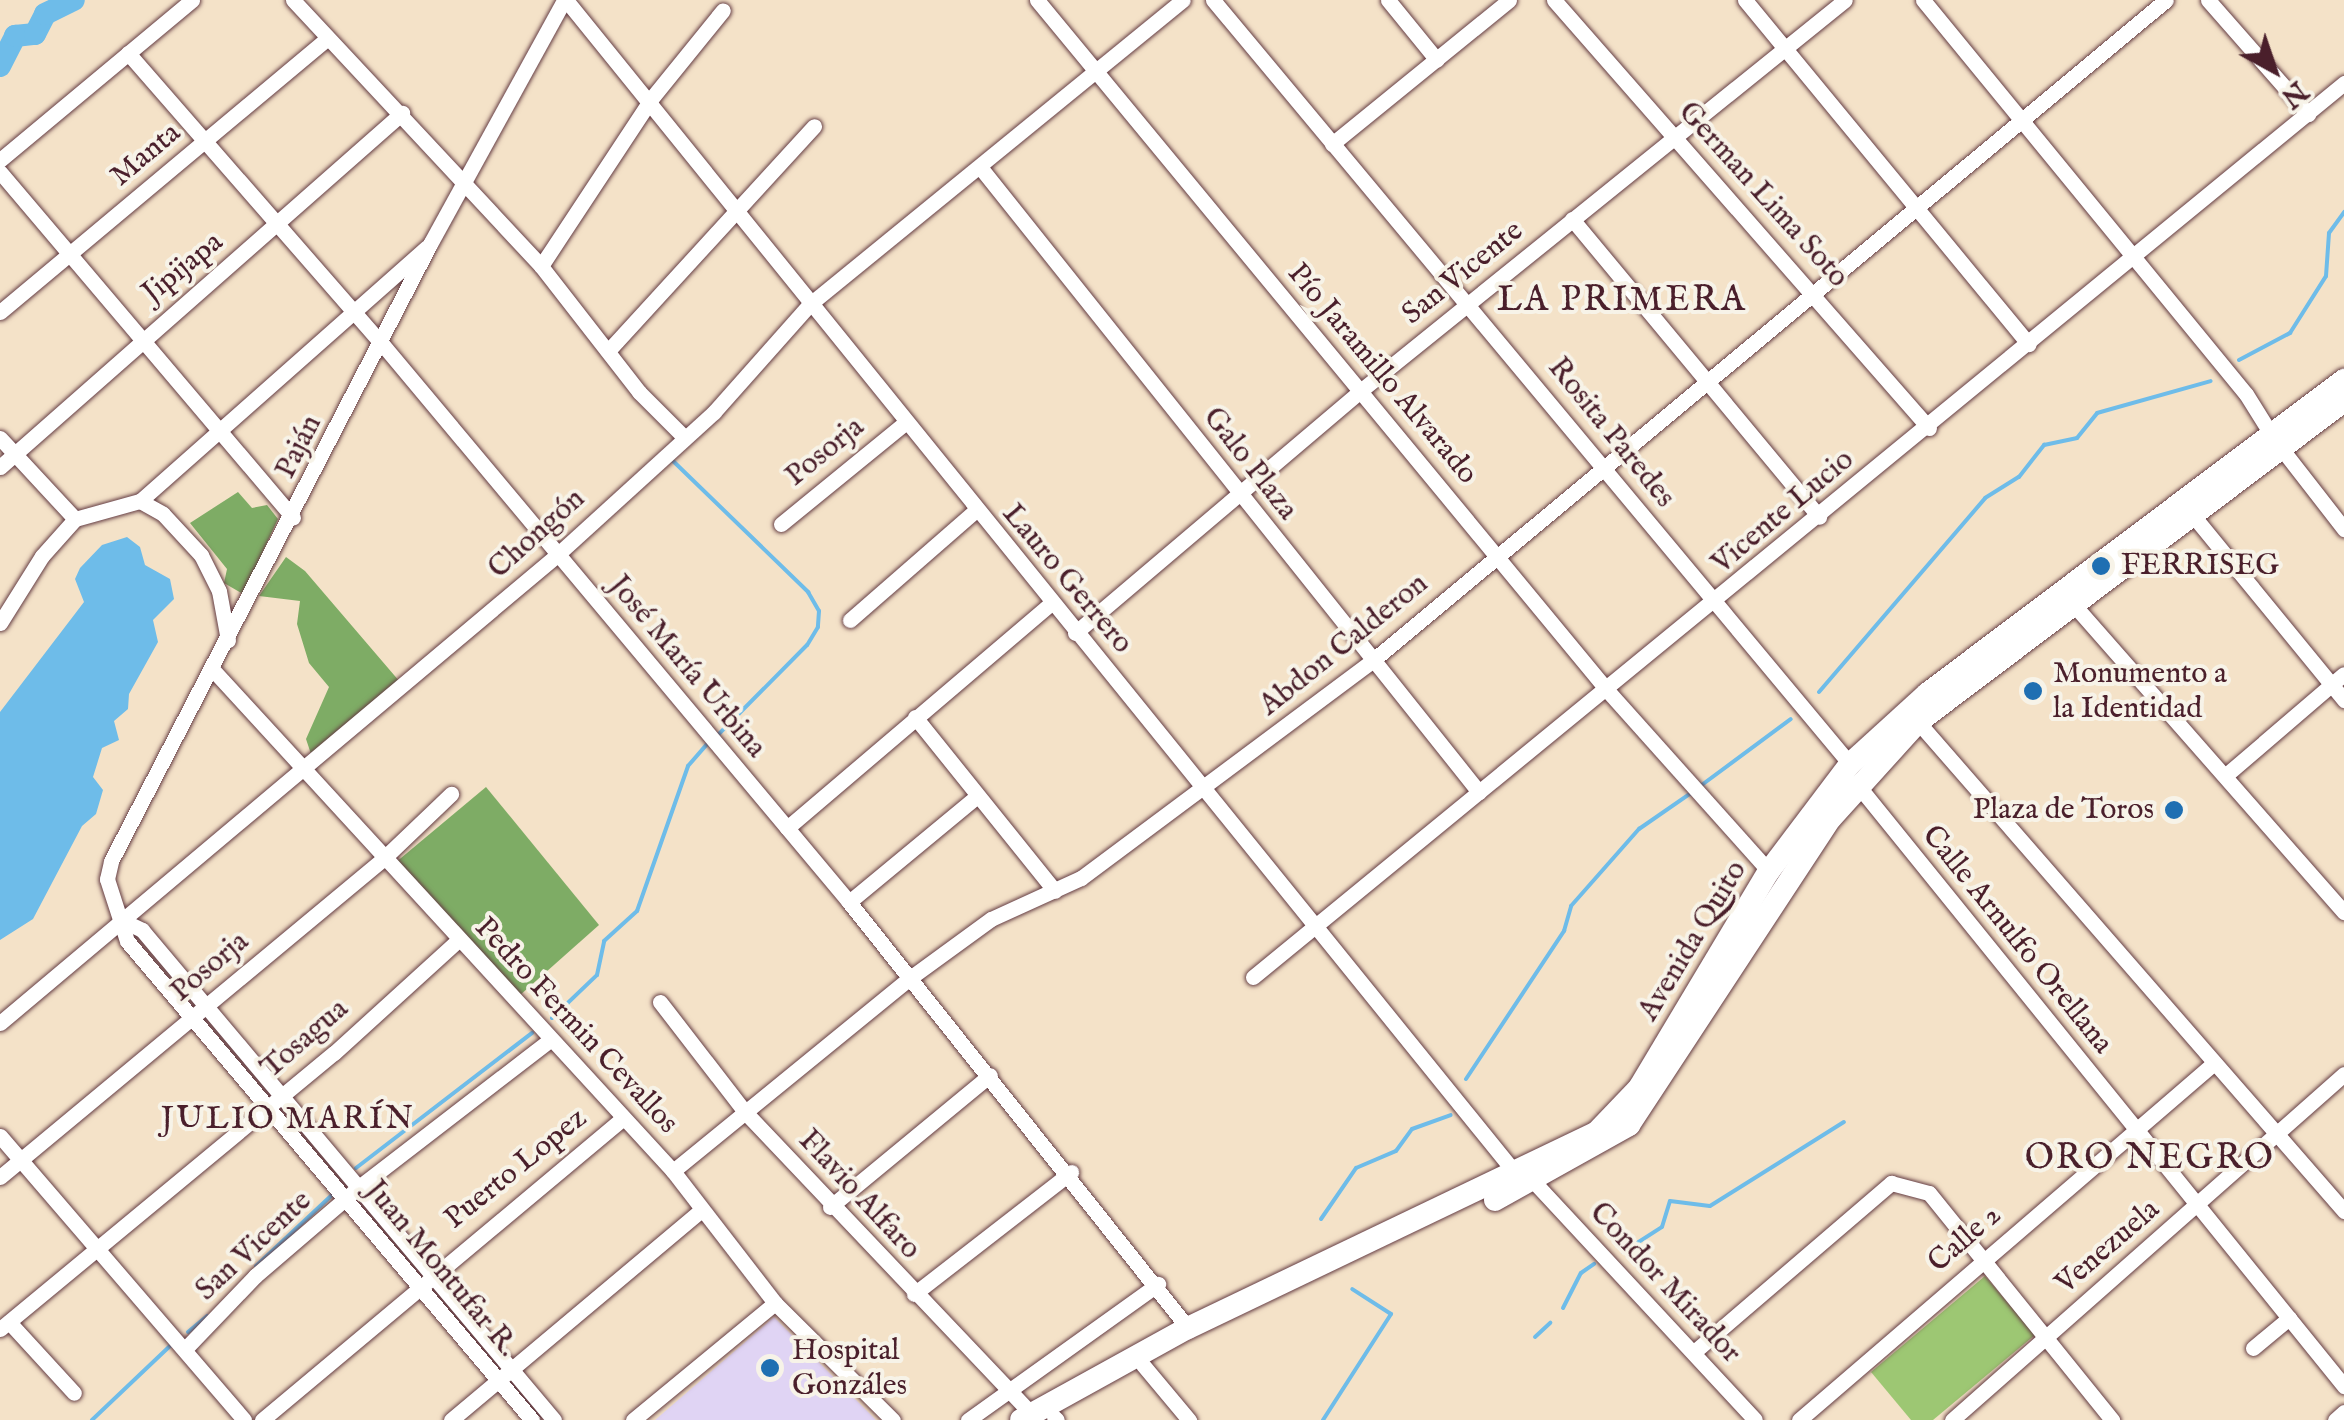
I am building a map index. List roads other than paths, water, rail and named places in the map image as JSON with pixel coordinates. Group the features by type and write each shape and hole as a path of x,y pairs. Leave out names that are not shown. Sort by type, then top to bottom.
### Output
{"highway":[{"name":"Avenida Quito","path":"1042,1418 1188,1328 1606,1142 1650,1099 1853,774 2191,513 2344,380"},
{"name":"Avenida Quito","path":"1042,1418 1525,1178 1597,1132 1640,1088 1769,871 1928,694 2276,441 2344,401"}],"street":[{"path":"0,160 192,0"},
{"path":"293,0 542,266 608,351 684,436"},
{"name":"Lauro Gerrero","path":"565,0 651,98 1050,604 1525,1178"},
{"name":"Paján","path":"123,921 109,894 111,861 383,345 430,244 565,0"},
{"name":"Pío Jaramillo Alvarado","path":"1037,0 1607,690 1769,871"},
{"name":"Chongón","path":"0,1023 558,555 714,412 810,304 1098,74 1183,0"},
{"name":"Rosita Paredes","path":"1213,0 1470,304 1853,774"},
{"path":"1388,0 1437,60"},
{"path":"1332,144 1509,0"},
{"name":"German Lima Soto","path":"1554,0 1929,428"},
{"path":"1745,0 1914,210 2029,344"},
{"name":"San Vicente","path":"1075,633 1241,497 1359,392 1845,0"},
{"path":"1923,0 2131,259 2246,394 2276,441 2344,529"},
{"name":"Abdon Calderon","path":"673,1171 910,978 991,919 1055,891 1206,789 1372,661 1602,464 2166,0"},
{"path":"2208,0 2308,114"},
{"path":"542,266 651,98 723,10"},
{"name":"Manta","path":"0,312 326,38"},
{"name":"José María Urbina","path":"128,53 383,345 849,902 1071,1172 1188,1328"},
{"name":"Vicente Lucio","path":"1252,977 1715,604 2344,83"},
{"name":"Jipijapa","path":"0,467 141,338 278,225 402,113"},
{"path":"608,351 814,126"},
{"name":"Galo Plaza","path":"980,168 1479,792"},
{"path":"0,172 73,252 293,518"},
{"path":"1572,219 1709,376 1819,517"},
{"path":"0,623 42,556 74,519 140,501 352,309 430,244"},
{"name":"Posorja","path":"781,524 905,423"},
{"path":"0,438 74,519"},
{"path":"140,501 163,514 202,555 219,591 228,640"},
{"path":"850,620 975,510"},
{"path":"2191,513 2338,680 2344,700"},
{"path":"786,828 1050,604"},
{"path":"2074,605 2344,912"},
{"name":"Pedro Fermin Cevallos","path":"214,671 673,1171 776,1304 894,1420"},
{"path":"2226,775 2338,680"},
{"path":"914,717 1055,891"},
{"path":"1918,722 2344,1211"},
{"name":"Calle Arnulfo Orellana","path":"1853,774 2195,1208 2344,1386"},
{"name":"Posorja","path":"0,1177 384,858 451,794"},
{"path":"849,902 977,796"},
{"name":"Juan Montufar R.","path":"123,921 142,930 554,1420"},
{"name":"Juan Montufar R.","path":"123,921 127,941 532,1420"},
{"name":"Tosagua","path":"4,1326 282,1096 458,940"},
{"name":"Flavio Alfaro","path":"660,1002 745,1112 830,1206 1008,1390 1042,1418"},
{"name":"San Vicente","path":"186,1348 359,1187 552,1039"},
{"name":"Calle 2","path":"1798,1420 2214,1063"},
{"name":"Venezuela","path":"1952,1420 2344,1074"},
{"path":"830,1206 990,1075"},
{"name":"Puerto Lopez","path":"262,1420 622,1118"},
{"path":"0,1136 244,1420"},
{"path":"914,1294 1071,1172"},
{"name":"Condor Mirador","path":"1525,1178 1755,1420"},
{"path":"1694,1352 1892,1183 1929,1194 1984,1260 2042,1341 2112,1420"},
{"path":"450,1420 701,1210"},
{"path":"968,1420 1158,1284"},
{"path":"633,1420 776,1304"},
{"path":"2254,1348 2289,1318"},
{"path":"4,1326 74,1393"},
{"path":"1143,1365 1189,1420"},
{"path":"2335,1420 2344,1412"}],"water":[{"path":"127,537 140,547 145,565 170,579 174,599 153,620 158,642 129,694 128,709 114,721 119,740 102,748 93,777 103,790 96,814 82,826 33,919 0,940 0,712 84,602 75,579 80,568 102,545"}],"waterway":[{"path":"0,66 15,36 35,34 45,14 74,0"},
{"path":"2239,360 2290,333 2326,276 2329,233 2344,212"},
{"path":"1819,692 1985,498 2019,477 2044,445 2077,438 2097,413 2211,381"},
{"path":"672,460 808,592 819,611 818,627 807,645 716,737"},
{"path":"1699,787 1791,719"},
{"path":"552,1018 597,975 604,941 637,911 688,766 706,745"},
{"path":"1466,1079 1564,931 1571,906 1639,829 1691,793"},
{"path":"356,1168 532,1033"},
{"path":"1321,1219 1356,1168 1396,1151 1412,1129 1451,1115"},
{"path":"1623,1252 1662,1227 1670,1201 1710,1206 1844,1122"},
{"path":"256,1266 332,1195"},
{"path":"1563,1308 1581,1273 1594,1264"},
{"path":"1323,1420 1391,1314 1352,1289"},
{"path":"188,1332 207,1316"},
{"path":"1535,1337 1550,1323"},
{"path":"92,1420 172,1344"}],"place":[{"name":"FERRISEG","path":"2101,566"},
{"name":"Monumento a la Identidad","path":"2033,691"},
{"name":"Plaza de Toros","path":"2174,810"},
{"name":"Hospital Gonzáles","path":"770,1368"}],"district":[{"name":"LA PRIMERA","path":"1622,301"},
{"name":"JULIO MARÍN","path":"288,1120"},
{"name":"ORO NEGRO","path":"2150,1159"}]}
